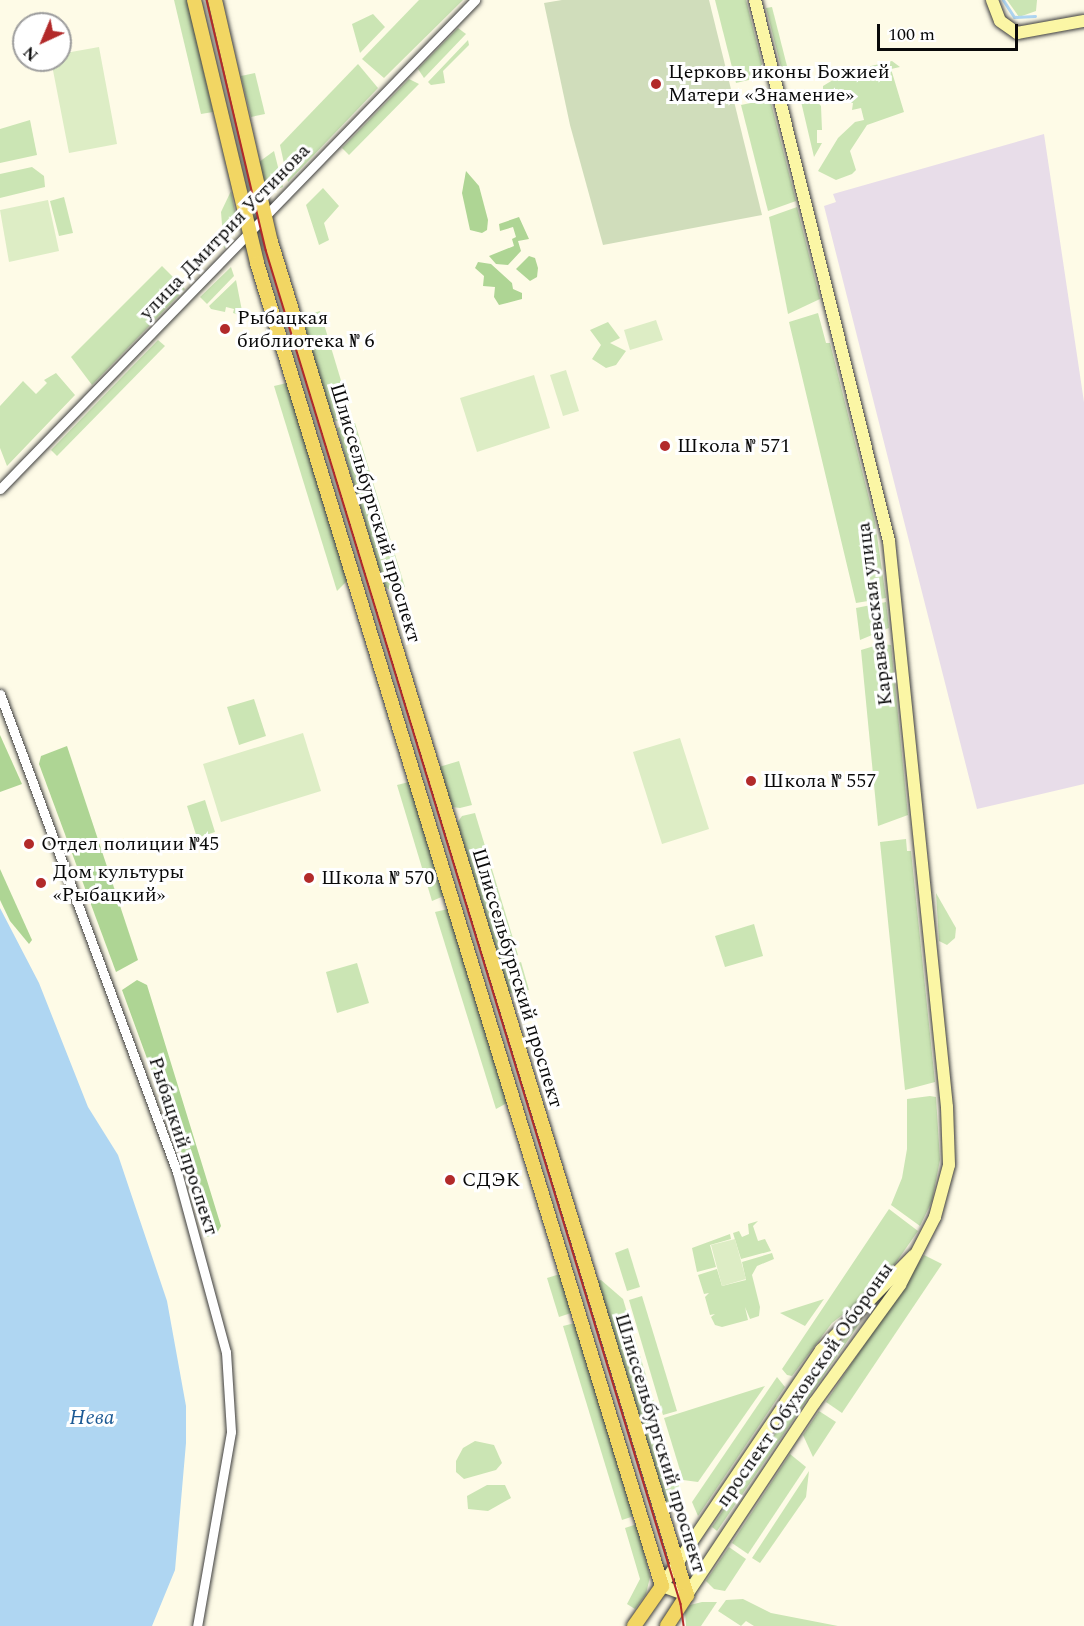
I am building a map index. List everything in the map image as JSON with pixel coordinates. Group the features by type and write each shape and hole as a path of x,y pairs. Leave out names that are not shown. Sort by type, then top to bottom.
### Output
{"main road":[{"name":"Шлиссельбургский проспект","path":"194,0 249,234 662,1586"},
{"name":"Шлиссельбургский проспект","path":"215,0 265,217 687,1595"},
{"name":"проспект Обуховской Обороны","path":"634,1626 662,1586"},
{"name":"проспект Обуховской Обороны","path":"666,1626 687,1595"}],"street":[{"name":"улица Дмитрия Устинова","path":"0,489 475,0"},
{"name":"Караваевская улица","path":"755,0 889,541 948,1118 949,1166"},
{"path":"992,4 1000,21 1017,33 1084,21"},
{"name":"Рыбацкий проспект","path":"0,694 177,1172 226,1352 231,1432 197,1626"},
{"name":"проспект Обуховской Обороны","path":"687,1595 815,1402 909,1271 913,1256 935,1217 949,1166"},
{"name":"проспект Обуховской Обороны","path":"662,1586 820,1350 913,1256"},
{"name":"Шлиссельбургский проспект","path":"662,1586 687,1595"}],"shaded area":[{"path":"1044,134 1084,402 1084,784 977,809 824,206 836,202 833,194"}],"green space":[{"path":"174,0 187,0 213,112 201,114"},
{"path":"419,0 463,0 384,78 362,59"},
{"path":"562,0 709,0 762,215 603,245 570,125 544,3"},
{"path":"715,0 746,0 765,76 736,83"},
{"path":"1007,0 1037,0 1036,11 1019,17"},
{"path":"772,7 788,70 782,71 766,8"},
{"path":"373,14 385,27 360,53 352,24"},
{"path":"458,28 466,34 424,78 418,69"},
{"path":"468,40 469,45 443,71 445,83 431,85 428,82"},
{"path":"99,47 117,144 69,153 53,72 72,72 72,52"},
{"path":"892,61 900,67 891,69 904,112 867,125 850,151 856,170 852,174 836,180 818,171 838,138 855,122 864,120 861,108 852,110 853,103 835,101 823,92 823,86 846,72"},
{"path":"358,64 378,88 288,182 280,145"},
{"path":"255,73 265,114 251,117 241,76"},
{"path":"409,79 419,84 349,155 342,148"},
{"path":"799,93 811,95 821,106 822,130 817,130 817,143 822,143 814,157"},
{"path":"770,99 796,201 768,211 741,105"},
{"path":"30,120 37,155 0,163 0,129"},
{"path":"274,151 283,187 278,189 263,180 259,162"},
{"path":"32,167 44,176 45,187 0,198 0,174"},
{"path":"466,171 479,186 488,220 487,230 482,233 470,230 462,193"},
{"path":"323,188 339,206 324,223 329,240 319,245 306,205"},
{"path":"231,191 238,226 224,249 221,212"},
{"path":"64,197 73,233 59,236 50,201"},
{"path":"48,200 59,251 9,262 0,210"},
{"path":"797,207 820,299 788,314 769,217"},
{"path":"519,217 529,239 518,241 521,251 508,265 496,264 489,256 514,246 512,239 516,237 513,227 500,231 499,224"},
{"path":"529,256 535,258 538,268 537,277 530,281 516,269"},
{"path":"478,262 491,264 512,283 513,289 522,293 522,299 499,305 494,297 495,287 483,286 484,276 475,268"},
{"path":"162,266 185,289 92,385 71,357"},
{"path":"231,267 234,276 207,304 200,297"},
{"path":"236,280 243,316 233,313 234,309 226,307 225,312 211,309 209,306"},
{"path":"320,311 352,417 337,421 332,420 301,317"},
{"path":"818,313 826,343 830,343 875,522 886,598 856,603 789,322"},
{"path":"656,320 663,340 630,350 624,330"},
{"path":"608,322 620,338 610,343 626,351 616,365 606,368 592,359 601,345 590,330"},
{"path":"158,340 165,346 57,456 51,450"},
{"path":"566,370 579,411 563,416 550,375"},
{"path":"56,373 75,395 7,466 0,448 0,406 23,381 36,394 47,383 44,380"},
{"path":"534,375 550,428 477,452 460,398"},
{"path":"287,383 347,581 337,591 274,386"},
{"path":"355,423 405,587 391,591 384,586 337,428"},
{"path":"886,602 889,628 860,640 856,608"},
{"path":"881,644 891,645 908,815 878,826 861,650"},
{"path":"254,699 266,736 239,745 227,707"},
{"path":"303,733 321,791 221,822 203,764"},
{"path":"0,735 22,784 0,792"},
{"path":"680,738 709,829 662,844 633,752"},
{"path":"67,746 138,960 116,972 39,764 41,756"},
{"path":"459,761 472,805 460,808 452,807 439,767"},
{"path":"409,782 444,896 432,901 397,785"},
{"path":"205,800 215,832 197,838 187,806"},
{"path":"475,813 518,955 499,960 457,823 462,816"},
{"path":"906,839 907,851 911,851 935,1082 905,1090 880,842"},
{"path":"0,869 32,940 29,944 10,921 0,900"},
{"path":"936,893 956,928 955,938 947,945 939,941"},
{"path":"448,909 507,1103 496,1109 435,912"},
{"path":"754,924 763,956 725,967 715,936"},
{"path":"521,962 529,990 514,994 508,992 501,970"},
{"path":"357,963 369,1003 337,1013 326,972"},
{"path":"137,980 147,985 221,1226 216,1235 207,1237 183,1157 122,990"},
{"path":"936,1097 940,1160 932,1201 920,1226 891,1205 902,1178 907,1149 907,1099"},
{"path":"889,1209 918,1231 890,1271 868,1295 832,1323 792,1376 787,1375 782,1369"},
{"path":"758,1221 753,1226 758,1241 765,1239 771,1251 741,1259 733,1233 739,1231 742,1237 749,1234 748,1224"},
{"path":"730,1234 731,1239 710,1245 716,1267 697,1272 692,1248"},
{"path":"735,1239 746,1279 722,1286 711,1245"},
{"path":"628,1248 640,1287 627,1291 615,1253"},
{"path":"772,1253 774,1259 757,1266 752,1275 760,1307 759,1316 750,1319 745,1307 748,1320 722,1327 715,1325 711,1317 715,1314 710,1315 705,1297 709,1293 704,1294 698,1275 717,1269 722,1286 746,1280 742,1262"},
{"path":"924,1255 942,1264 842,1413 826,1402"},
{"path":"560,1274 571,1313 559,1317 547,1278"},
{"path":"601,1280 623,1299 684,1502 666,1508 597,1281"},
{"path":"642,1296 677,1411 663,1415 629,1300"},
{"path":"824,1299 805,1326 780,1313"},
{"path":"575,1323 634,1516 622,1520 563,1326"},
{"path":"858,1323 717,1531 712,1527 822,1363"},
{"path":"777,1377 785,1387 698,1516 692,1502"},
{"path":"765,1386 698,1482 683,1480 664,1418"},
{"path":"819,1411 836,1422 813,1457 803,1435"},
{"path":"475,1441 494,1445 502,1463 496,1470 464,1479 456,1472 456,1461 463,1448"},
{"path":"790,1454 806,1467 748,1554 732,1543"},
{"path":"809,1471 806,1497 760,1563 752,1558"},
{"path":"487,1485 505,1485 511,1498 488,1511 468,1509 467,1496"},
{"path":"637,1524 650,1577 646,1594 635,1609 627,1604 640,1579 625,1528"},
{"path":"729,1547 746,1559 725,1591 714,1589 706,1581"},
{"path":"743,1599 771,1613 838,1626 754,1626 746,1621 741,1626 718,1611 726,1600"},
{"path":"717,1602 701,1626 686,1626 685,1612 690,1605"}],"water":[{"name":"Нева","path":"0,908 39,983 88,1107 118,1155 167,1301 186,1406 186,1443 175,1570 152,1626 0,1626"}],"waterway":[{"path":"1003,0 1014,17 1035,16"}],"tram line":[{"path":"207,0 266,250 681,1604 684,1626"}],"place":[{"name":"Церковь иконы Божией Матери «Знамение»","path":"656,84"},
{"name":"Рыбацкая библиотека № 6","path":"225,329"},
{"name":"Школа № 571","path":"665,446"},
{"name":"Школа № 557","path":"751,781"},
{"name":"Отдел полиции №45","path":"29,844"},
{"name":"Школа № 570","path":"309,878"},
{"name":"Дом культуры «Рыбацкий»","path":"41,883"},
{"name":"СДЭК","path":"450,1180"}]}
